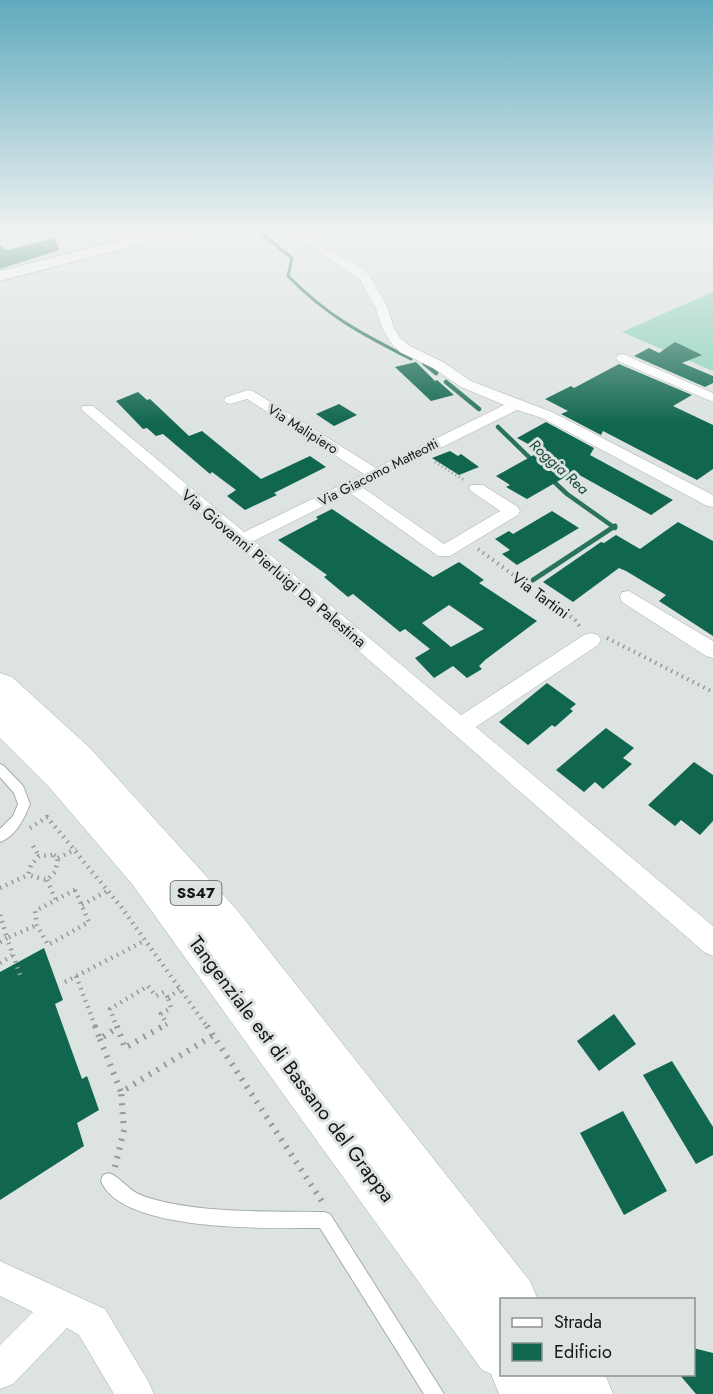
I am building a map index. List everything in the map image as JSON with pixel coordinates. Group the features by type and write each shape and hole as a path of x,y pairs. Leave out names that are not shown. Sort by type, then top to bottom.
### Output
{"highway":[{"name":"Tangenziale est di Bassano del Grappa","path":"0,686 78,758 222,924 510,1298"},
{"name":"Tangenziale est di Bassano del Grappa","path":"0,717 62,776 146,871 500,1349"},
{"path":"521,1376 534,1394"},
{"path":"570,1376 584,1394"}],"street":[{"path":"375,295 388,328 395,340 405,349 438,365 466,384 516,405 548,415 713,502"},
{"path":"623,358 713,398"},
{"name":"Via Malipiero","path":"231,400 248,394 375,474"},
{"name":"Via Giacomo Matteotti","path":"242,540 516,405"},
{"name":"Via Giovanni Pierluigi Da Palestina","path":"88,409 713,944"},
{"path":"350,486 444,552 512,511 477,489"},
{"path":"629,597 713,651"},
{"path":"461,726 591,639"},
{"path":"0,1278 92,1322 135,1394"},
{"path":"0,1371 61,1308"}],"lane":[{"path":"0,770 19,790 24,804 17,820 0,837"},
{"path":"116,1179 125,1196 150,1207 194,1214 324,1220 435,1394"}],"path":[{"path":"419,452 477,489"},
{"name":"Via Tartini","path":"465,540 575,620 591,639"},
{"path":"591,639 604,637 619,643 713,692"},
{"path":"20,835 47,817 109,890 181,988 323,1203 313,1204"},
{"path":"33,846 39,856"},
{"path":"58,858 76,849"},
{"path":"28,875 31,865 39,856 54,855 58,858"},
{"path":"47,880 55,872 58,858"},
{"path":"0,888 28,875 47,880"},
{"path":"47,880 56,900"},
{"path":"75,890 89,922 48,945 34,912 56,900 75,890"},
{"path":"82,905 109,890"},
{"path":"0,915 20,975"},
{"path":"0,942 38,925"},
{"path":"66,982 146,940"},
{"path":"0,963 13,955"},
{"path":"76,976 121,1092 126,1116 125,1137 115,1169 116,1179"},
{"path":"148,986 156,996 164,992 168,998 171,1008 161,1014 167,1024 125,1048 110,1009 148,986"},
{"path":"168,998 181,988"},
{"path":"100,1039 118,1027"},
{"path":"121,1092 212,1036"}],"green space":[{"path":"706,295 713,295 713,371 622,332"}],"building":[{"path":"675,342 702,355 682,363 713,376 713,383 705,387 634,356 649,348 659,353"},
{"path":"416,362 435,381 437,380 454,395 431,401 395,367"},
{"path":"619,364 692,395 673,406 713,425 713,469 697,480 603,431 601,435 561,414 568,411 545,399 571,386 574,388"},
{"path":"138,392 147,400 150,399 189,436 202,431 261,479 310,456 326,467 245,510 227,496 236,490 212,472 210,474 163,434 156,436 147,428 143,429 116,401"},
{"path":"339,404 357,415 334,426 316,414"},
{"path":"546,422 594,448 590,455 673,500 651,515 574,472 527,499 506,487 510,485 496,476 541,451 517,438"},
{"path":"450,451 458,456 461,454 479,467 459,475 432,458"},
{"path":"332,509 433,577 459,562 484,580 479,583 537,621 485,660 479,666 482,669 467,678 453,666 434,678 415,658 430,649 405,629 400,632 353,594 348,597 324,577 327,575 278,540 318,519 316,517","holes":["449,605 484,629 451,647 422,623"]},
{"path":"552,511 579,528 517,565 502,554 510,550 495,539 509,531 513,534"},
{"path":"678,522 713,541 713,636 659,601 666,595 619,568 573,602 543,582 601,542 604,543 616,535 640,549"},
{"path":"547,683 576,704 570,709 573,711 555,727 552,725 528,745 499,722"},
{"path":"606,728 634,748 623,758 632,764 603,789 595,782 584,792 556,770"},
{"path":"694,762 713,775 713,821 700,835 681,820 675,826 648,805"},
{"path":"44,948 63,1000 55,1004 82,1079 87,1076 99,1110 77,1123 84,1146 0,1200 0,972"},
{"path":"614,1014 636,1044 599,1071 577,1041"},
{"path":"672,1061 713,1127 713,1155 696,1164 643,1075"},
{"path":"623,1111 667,1191 624,1215 580,1133"},
{"path":"695,1348 713,1353 713,1394 696,1394 681,1376 695,1376"}],"waterway":[{"name":"Roggia Rea","path":"308,295 361,332 411,359"},
{"name":"Roggia Rea","path":"424,363 436,373"},
{"name":"Roggia Rea","path":"446,382 479,409"},
{"name":"Roggia Rea","path":"498,427 534,462"},
{"name":"Roggia Rea","path":"550,478 567,494 614,527"},
{"name":"Roggia Rea","path":"533,580 614,527"}]}
